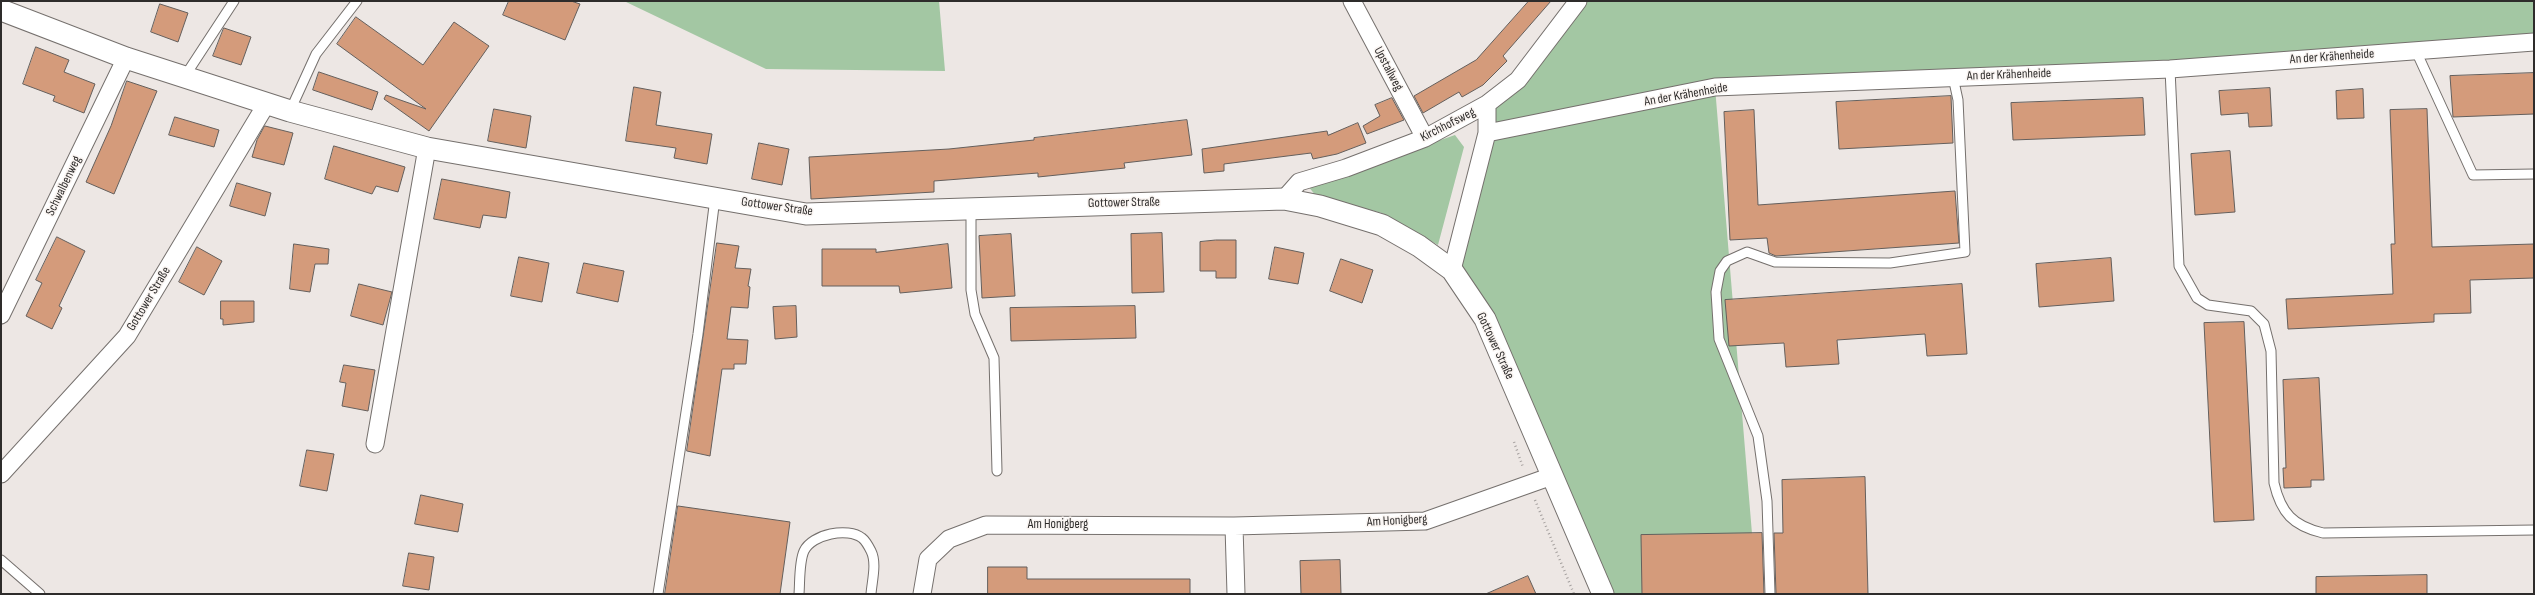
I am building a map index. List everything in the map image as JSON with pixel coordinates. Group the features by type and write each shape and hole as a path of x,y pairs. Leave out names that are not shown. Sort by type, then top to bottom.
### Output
{"street":[{"name":"Upstallweg","path":"1352,1 1425,138"},
{"name":"Kirchhofsweg","path":"1284,199 1299,182 1346,168 1425,138 1487,104 1518,80 1578,1"},
{"name":"Gottower Straße","path":"1,10 126,58 290,111 426,148 806,214 1284,199 1320,206 1382,225 1418,246 1452,270 1485,319 1603,594"},
{"name":"An der Krähenheide","path":"1487,133 1715,87 2170,69 2534,42"},
{"name":"Schwalbenweg","path":"1,315 126,58"},
{"name":"Gottower Straße","path":"1,474 127,336 267,103"},
{"path":"1452,270 1487,133 1487,104"},
{"path":"375,444 426,148"},
{"name":"Am Honigberg","path":"922,594 928,559 949,538 986,525 1234,526 1425,521 1552,476"},
{"path":"1234,526 1236,594"}],"lane":[{"path":"185,76 234,1"},
{"path":"290,111 316,54 357,1"},
{"path":"2416,51 2473,175 2534,174"},
{"path":"2170,69 2179,266 2197,298 2208,305 2251,311 2264,324 2271,351 2274,483 2278,499 2287,515 2303,529 2323,533 2534,530"},
{"path":"1770,594 1767,501 1758,436 1719,339 1716,292 1720,271 1727,261 1747,252 1775,262 1890,263 1965,252 1958,100 1953,77"},
{"path":"658,594 698,334 715,198"},
{"path":"971,208 971,290 975,314 994,358 997,471"},
{"path":"799,594 803,552 813,541 829,534 854,534 862,538 868,545 873,558 871,594"},
{"path":"1,560 40,594"}],"path":[{"path":"1513,440 1529,485 1574,594"}],"green space":[{"path":"624,1 939,1 945,71 766,69"},
{"path":"1573,1 2534,1 2534,42 1715,87 1757,594 1603,594 1452,270 1487,104"},
{"path":"1455,135 1464,147 1438,245 1382,213 1316,196 1308,186"}],"building":[{"path":"509,1 571,1 580,4 565,40 503,15"},
{"path":"1529,1 1551,1 1503,56 1507,61 1483,85 1462,97 1459,92 1423,113 1414,96 1476,60"},
{"path":"160,4 188,13 178,42 151,32"},
{"path":"356,17 423,65 454,22 489,46 429,131 384,99 386,95 426,109 337,44"},
{"path":"224,28 251,37 241,65 213,56"},
{"path":"36,47 69,60 64,72 95,84 84,113 53,101 55,96 23,84"},
{"path":"319,72 378,92 372,110 313,90"},
{"path":"2534,73 2534,114 2453,117 2450,76"},
{"path":"127,81 157,91 114,194 86,182 111,126"},
{"path":"634,87 661,92 656,125 712,134 707,164 674,158 676,148 626,141"},
{"path":"2270,88 2272,126 2249,127 2248,113 2221,115 2219,91"},
{"path":"2363,89 2364,118 2337,119 2336,91"},
{"path":"1951,96 1953,143 1839,149 1836,102"},
{"path":"1392,98 1404,120 1367,134 1363,126 1380,116 1375,105"},
{"path":"2143,98 2145,135 2013,140 2011,103"},
{"path":"494,109 531,116 526,148 488,141"},
{"path":"2427,109 2432,247 2534,244 2534,278 2470,280 2471,313 2434,314 2434,322 2288,329 2286,299 2393,294 2391,244 2395,244 2390,110"},
{"path":"1754,110 1758,205 1955,191 1959,243 1776,256 1769,253 1767,238 1730,240 1724,112"},
{"path":"175,117 219,130 214,147 169,135"},
{"path":"1187,120 1192,155 1124,163 1125,168 1038,177 1038,173 934,181 934,192 811,199 809,157 949,149 1034,140 1034,138"},
{"path":"1358,123 1366,143 1337,154 1313,159 1311,153 1224,164 1224,171 1204,173 1202,149 1327,131 1328,135"},
{"path":"265,126 293,133 284,165 252,157 257,140"},
{"path":"759,143 789,149 782,185 752,179"},
{"path":"334,146 405,167 398,192 376,186 372,194 325,179"},
{"path":"2230,151 2235,212 2195,215 2191,154"},
{"path":"442,179 510,192 506,218 483,215 480,228 434,219"},
{"path":"237,183 271,193 265,216 230,206"},
{"path":"1162,233 1164,292 1132,293 1131,234"},
{"path":"1011,234 1015,296 982,298 979,236"},
{"path":"57,237 85,251 59,306 62,308 52,329 26,316 42,283 36,280"},
{"path":"1236,240 1236,278 1216,278 1216,271 1200,271 1200,242"},
{"path":"717,243 739,246 735,268 751,269 748,286 750,287 748,308 731,307 727,339 748,340 746,364 734,364 734,369 722,369 710,456 687,451"},
{"path":"294,244 329,249 328,264 315,264 310,292 290,289"},
{"path":"948,244 952,288 900,293 899,286 822,286 822,249 876,249 876,252"},
{"path":"197,247 222,261 204,295 179,282"},
{"path":"1275,247 1304,253 1298,284 1269,279"},
{"path":"519,257 549,263 542,302 511,296"},
{"path":"2111,258 2114,301 2039,307 2036,264"},
{"path":"1341,259 1373,270 1362,303 1330,291"},
{"path":"584,263 624,271 618,302 577,293"},
{"path":"359,284 392,292 383,325 351,316"},
{"path":"1962,284 1967,354 1927,356 1925,334 1837,340 1839,364 1786,367 1784,343 1729,346 1725,300"},
{"path":"221,301 254,301 254,322 223,325 223,319 221,319"},
{"path":"796,306 797,337 775,339 773,307"},
{"path":"1135,306 1136,338 1011,341 1010,308"},
{"path":"2244,322 2254,520 2214,522 2204,323"},
{"path":"344,365 375,370 368,411 342,406 346,383 340,382"},
{"path":"2319,378 2324,480 2311,480 2311,487 2284,488 2283,468 2286,468 2283,380"},
{"path":"307,450 334,454 327,491 300,486"},
{"path":"1865,477 1868,594 1776,594 1774,533 1783,533 1782,480"},
{"path":"421,495 463,504 458,532 415,524"},
{"path":"678,506 790,522 780,594 665,594"},
{"path":"1762,533 1764,594 1642,594 1641,535"},
{"path":"409,553 434,557 429,590 403,586"},
{"path":"1340,560 1341,594 1301,594 1300,561"},
{"path":"988,567 1027,567 1027,579 1190,579 1190,594 988,594"},
{"path":"2427,575 2427,594 2316,594 2316,577"},
{"path":"1528,576 1536,594 1486,594"}]}
